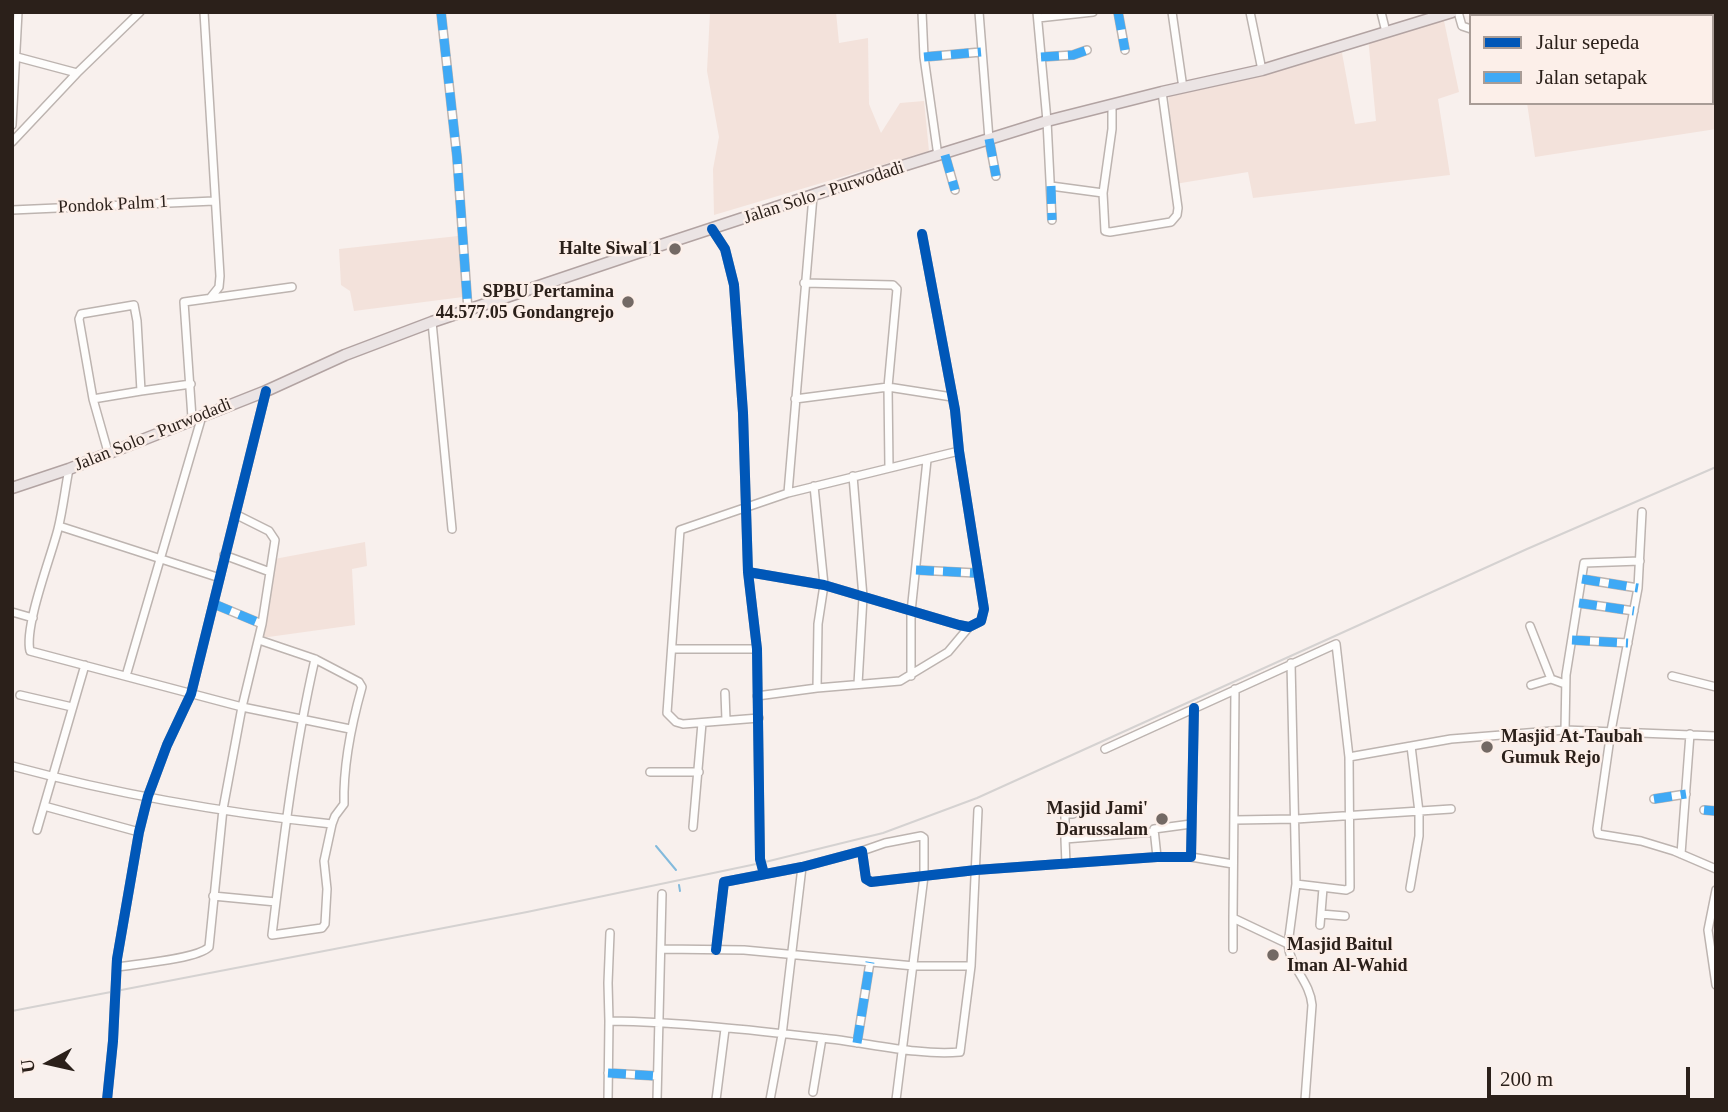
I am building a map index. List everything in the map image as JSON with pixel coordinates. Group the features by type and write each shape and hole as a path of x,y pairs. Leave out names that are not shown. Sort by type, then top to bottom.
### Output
{"main road":[{"name":"Jalan Solo - Purwodadi","path":"12,488 69,469 432,322 712,229 1047,121 1262,70 1452,12"}],"street":[{"path":"12,125 17,57 14,41 18,12"},
{"path":"12,142 140,12"},
{"path":"204,12 220,276 219,287 212,297"},
{"path":"441,12 457,157 468,310"},
{"path":"922,12 924,57 942,155 955,190"},
{"path":"979,12 989,139 996,176"},
{"path":"1052,220 1038,15 1093,12"},
{"path":"1118,12 1125,50"},
{"path":"1172,12 1183,88"},
{"path":"1250,12 1262,70"},
{"path":"1381,12 1386,32"},
{"path":"1458,12 1462,26 1469,28"},
{"path":"1041,57 1073,55 1087,50"},
{"path":"924,57 981,52"},
{"path":"17,57 77,73"},
{"path":"1112,104 1112,130 1103,193 1103,224 1107,232 1171,222 1177,215 1162,92"},
{"path":"1051,186 1103,193"},
{"path":"788,493 813,196"},
{"name":"Pondok Palm 1","path":"12,209 214,201"},
{"path":"712,229 726,249 732,273 747,506 748,572 757,649 760,859 764,874"},
{"path":"757,696 858,684 891,683 911,676 947,652 969,627 981,621 984,616 952,397 922,234"},
{"path":"804,283 896,287 888,387 889,468"},
{"path":"126,676 161,559 197,417 183,306 188,300 292,288"},
{"path":"108,452 93,399 79,316 129,305 135,307 141,391"},
{"path":"432,322 452,529"},
{"path":"93,399 191,384"},
{"path":"795,399 888,387 952,397"},
{"path":"107,1100 117,967 139,832 148,796 167,745 191,694 266,391"},
{"path":"759,718 678,723 667,713 680,530 788,493 959,451"},
{"path":"911,676 911,612 927,460"},
{"path":"69,469 59,526 33,618 30,651 242,707 350,729"},
{"path":"853,476 863,597 858,684"},
{"path":"814,486 824,585 818,624 817,688"},
{"path":"1642,512 1638,588 1611,731 1598,834 1641,841 1716,869"},
{"path":"117,967 206,950 223,809 242,707 262,624 274,535 235,514"},
{"path":"59,526 220,578"},
{"path":"224,555 270,572"},
{"path":"1565,730 1565,684 1586,562 1640,561"},
{"path":"916,570 976,573"},
{"path":"748,572 824,585 969,627"},
{"path":"1582,579 1638,588"},
{"path":"1579,603 1634,611"},
{"path":"214,604 262,624"},
{"path":"12,612 33,618"},
{"path":"1530,626 1551,679"},
{"path":"259,640 315,660 362,684 350,729 343,777 344,804 332,824 324,861 327,889 324,926 272,935 301,720 315,660"},
{"path":"1572,640 1628,643"},
{"path":"1105,749 1335,643 1338,645 1349,757 1350,888 1323,888 1296,880"},
{"path":"672,649 757,649"},
{"path":"1291,663 1296,880 1288,944 1292,962 1312,997 1305,1100"},
{"path":"37,830 85,665"},
{"path":"1672,676 1716,687"},
{"path":"1531,685 1551,679 1565,684"},
{"path":"1233,950 1235,689"},
{"path":"725,693 726,720"},
{"path":"20,695 72,707"},
{"path":"1191,857 1194,708"},
{"path":"693,827 702,723"},
{"path":"1349,757 1451,739 1565,730 1716,736"},
{"path":"1681,854 1690,734"},
{"path":"1410,888 1419,840 1419,811 1411,746"},
{"path":"12,765 148,796 286,820 332,824"},
{"path":"650,772 699,772"},
{"path":"1654,799 1686,794"},
{"path":"44,806 139,832"},
{"path":"1235,820 1296,819 1451,809"},
{"path":"609,1021 822,1038 902,1049 962,1050 971,966 978,810"},
{"path":"1704,810 1716,811"},
{"path":"1066,864 1065,814 1073,814"},
{"path":"1065,839 1153,832 1156,828 1191,824"},
{"path":"1153,832 1157,857"},
{"path":"716,950 724,882 802,867 885,844 923,837 924,876 896,1100"},
{"path":"862,851 868,881 1157,857 1191,857 1233,863"},
{"path":"770,1100 782,1035 802,867"},
{"path":"1320,925 1323,888"},
{"path":"1716,890 1708,930 1716,985"},
{"path":"656,1100 662,894"},
{"path":"213,896 276,902"},
{"path":"1321,914 1345,916"},
{"path":"1233,918 1288,944"},
{"path":"608,1100 610,933"},
{"path":"661,949 716,950 914,965 971,966"},
{"path":"857,1043 870,962"},
{"path":"716,1100 725,1029"},
{"path":"813,1092 822,1038"},
{"path":"608,1073 657,1076"}],"shaded area":[{"path":"710,12 836,12 839,43 868,38 869,104 881,133 900,103 924,101 929,151 714,215 713,169 719,137 707,71"},
{"path":"1716,12 1716,129 1535,157 1527,105 1714,105 1714,14 1682,14"},
{"path":"1443,16 1459,92 1438,99 1450,175 1253,198 1248,172 1175,184 1168,91 1342,53 1355,124 1376,121 1368,37"},
{"path":"458,236 463,297 354,311 350,291 341,285 339,249"},
{"path":"365,542 367,566 352,569 355,625 254,639 269,560"}],"waterway":[{"path":"656,846 676,870"},
{"path":"679,885 680,891"}],"railway":[{"path":"12,1011 527,912 761,863 883,833 977,798 1527,549 1716,467"}],"marked path":[{"path":"441,12 457,157 468,310"},
{"path":"1118,12 1125,50"},
{"path":"1041,57 1073,55 1087,50"},
{"path":"924,57 981,52"},
{"path":"989,139 996,176"},
{"path":"945,155 955,190"},
{"path":"1051,186 1052,220"},
{"path":"916,570 976,573"},
{"path":"1582,579 1638,588"},
{"path":"1579,603 1634,611"},
{"path":"214,604 262,624"},
{"path":"1572,640 1628,643"},
{"path":"1654,799 1686,794"},
{"path":"1704,810 1716,811"},
{"path":"857,1043 870,962"},
{"path":"608,1073 657,1076"}],"cycle path":[{"path":"712,229 725,249 734,285 743,413 748,572 757,649 760,859 764,874"},
{"path":"748,572 824,585 959,625 969,627 981,621 984,609 955,410 922,234"},
{"path":"107,1100 117,959 139,832 148,796 167,745 191,694 266,391"},
{"path":"716,950 724,882 802,867 862,851 866,879 871,882 976,870 1191,857 1194,708"}],"place":[{"name":"Halte Siwal 1","path":"675,249"},
{"name":"SPBU Pertamina 44.577.05 Gondangrejo","path":"628,302"},
{"name":"Masjid At-Taubah Gumuk Rejo","path":"1487,747"},
{"name":"Masjid Jami' Darussalam","path":"1162,819"},
{"name":"Masjid Baitul Iman Al-Wahid","path":"1273,955"}]}
